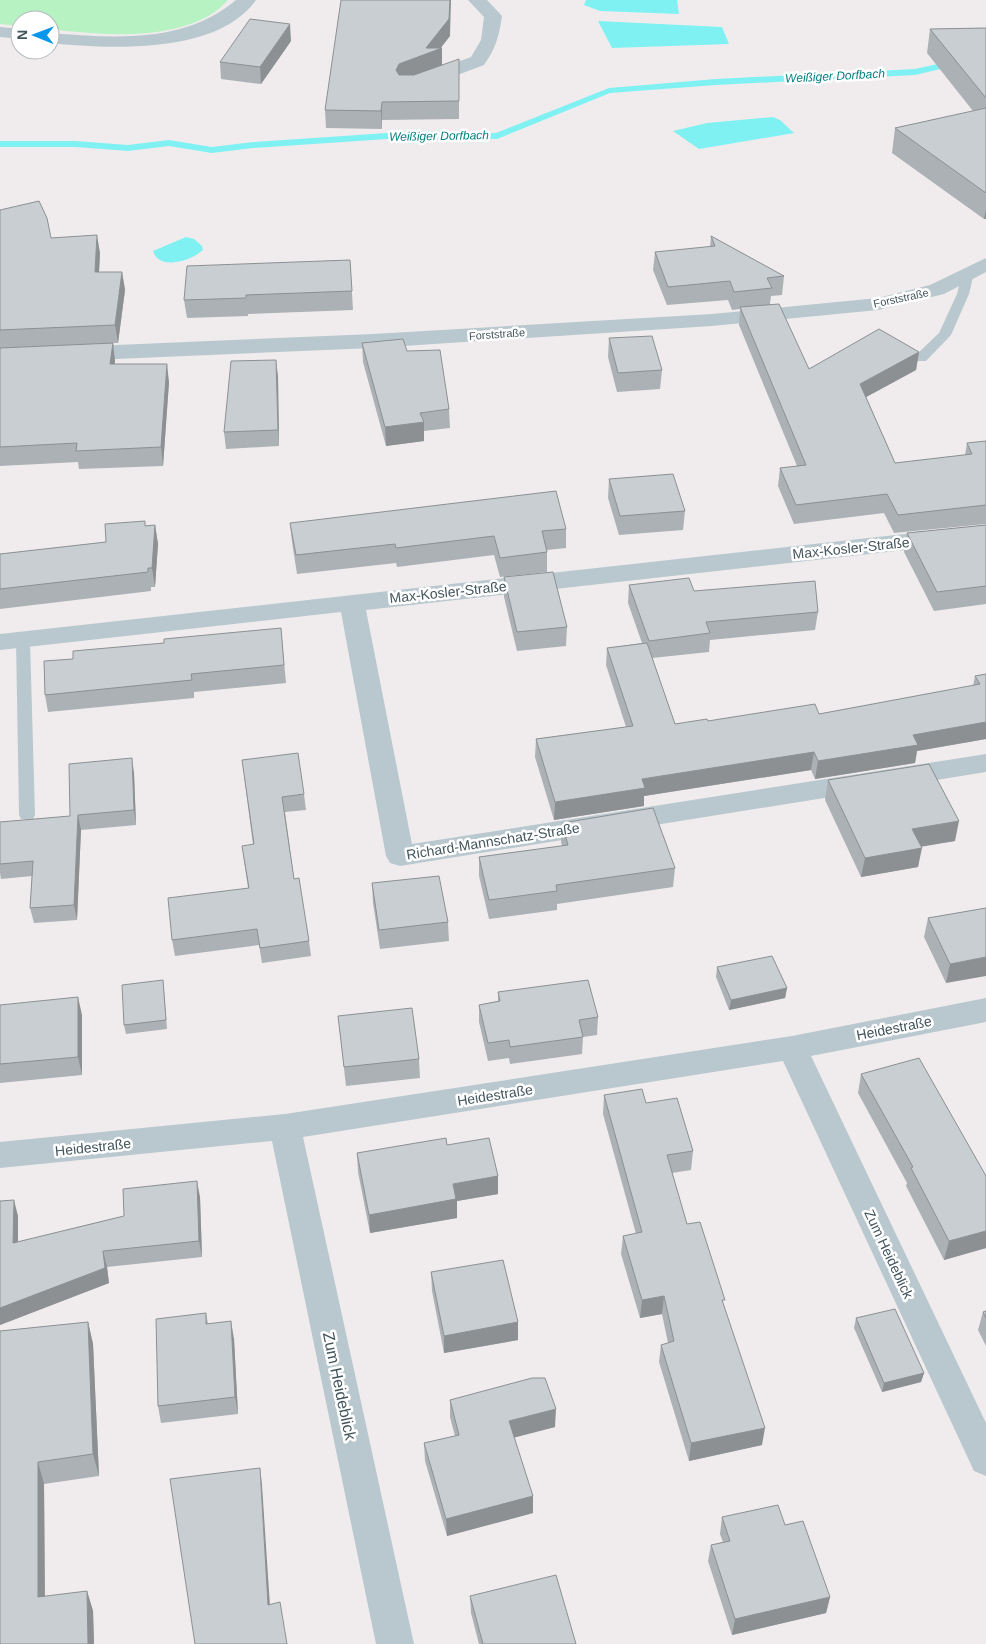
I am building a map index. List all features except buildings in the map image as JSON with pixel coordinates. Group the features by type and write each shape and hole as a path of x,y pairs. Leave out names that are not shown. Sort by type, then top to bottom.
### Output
{"street":[{"path":"60,39 91,42 126,42 187,34 213,25 237,11 247,0"},
{"path":"407,87 478,61 490,40 493,16 477,0"},
{"name":"Forststraße","path":"0,357 373,341 712,320 878,304 937,290 977,269"},
{"name":"Max-Kosler-Straße","path":"11,641 986,533"},
{"name":"Richard-Mannschatz-Straße","path":"352,603 400,856 986,763"},
{"name":"Heidestraße","path":"0,1155 285,1127 792,1048 986,1010"},
{"name":"Zum Heideblick","path":"792,1048 986,1460"},
{"name":"Zum Heideblick","path":"285,1127 395,1644"}],"lane":[{"path":"921,358 946,335 963,294 977,269"},
{"path":"11,641 27,815"}],"green space":[{"path":"0,0 228,0 210,15 192,23 173,29 153,32 111,34 60,30 60,10 10,10 10,25 0,24"}],"water":[{"path":"586,0 677,0 679,14 600,11 584,5"},
{"path":"598,21 722,27 729,44 612,48"},
{"path":"773,117 780,120 794,133 699,149 673,131 707,123"},
{"path":"186,237 194,239 202,246 203,250 191,258 176,262 162,261 156,257 153,251"}],"waterway":[{"name":"Weißiger Dorfbach","path":"0,144 76,144 128,148 169,143 212,150 253,145 417,134 497,136 609,91 716,82 915,72 963,61 986,48"}]}
